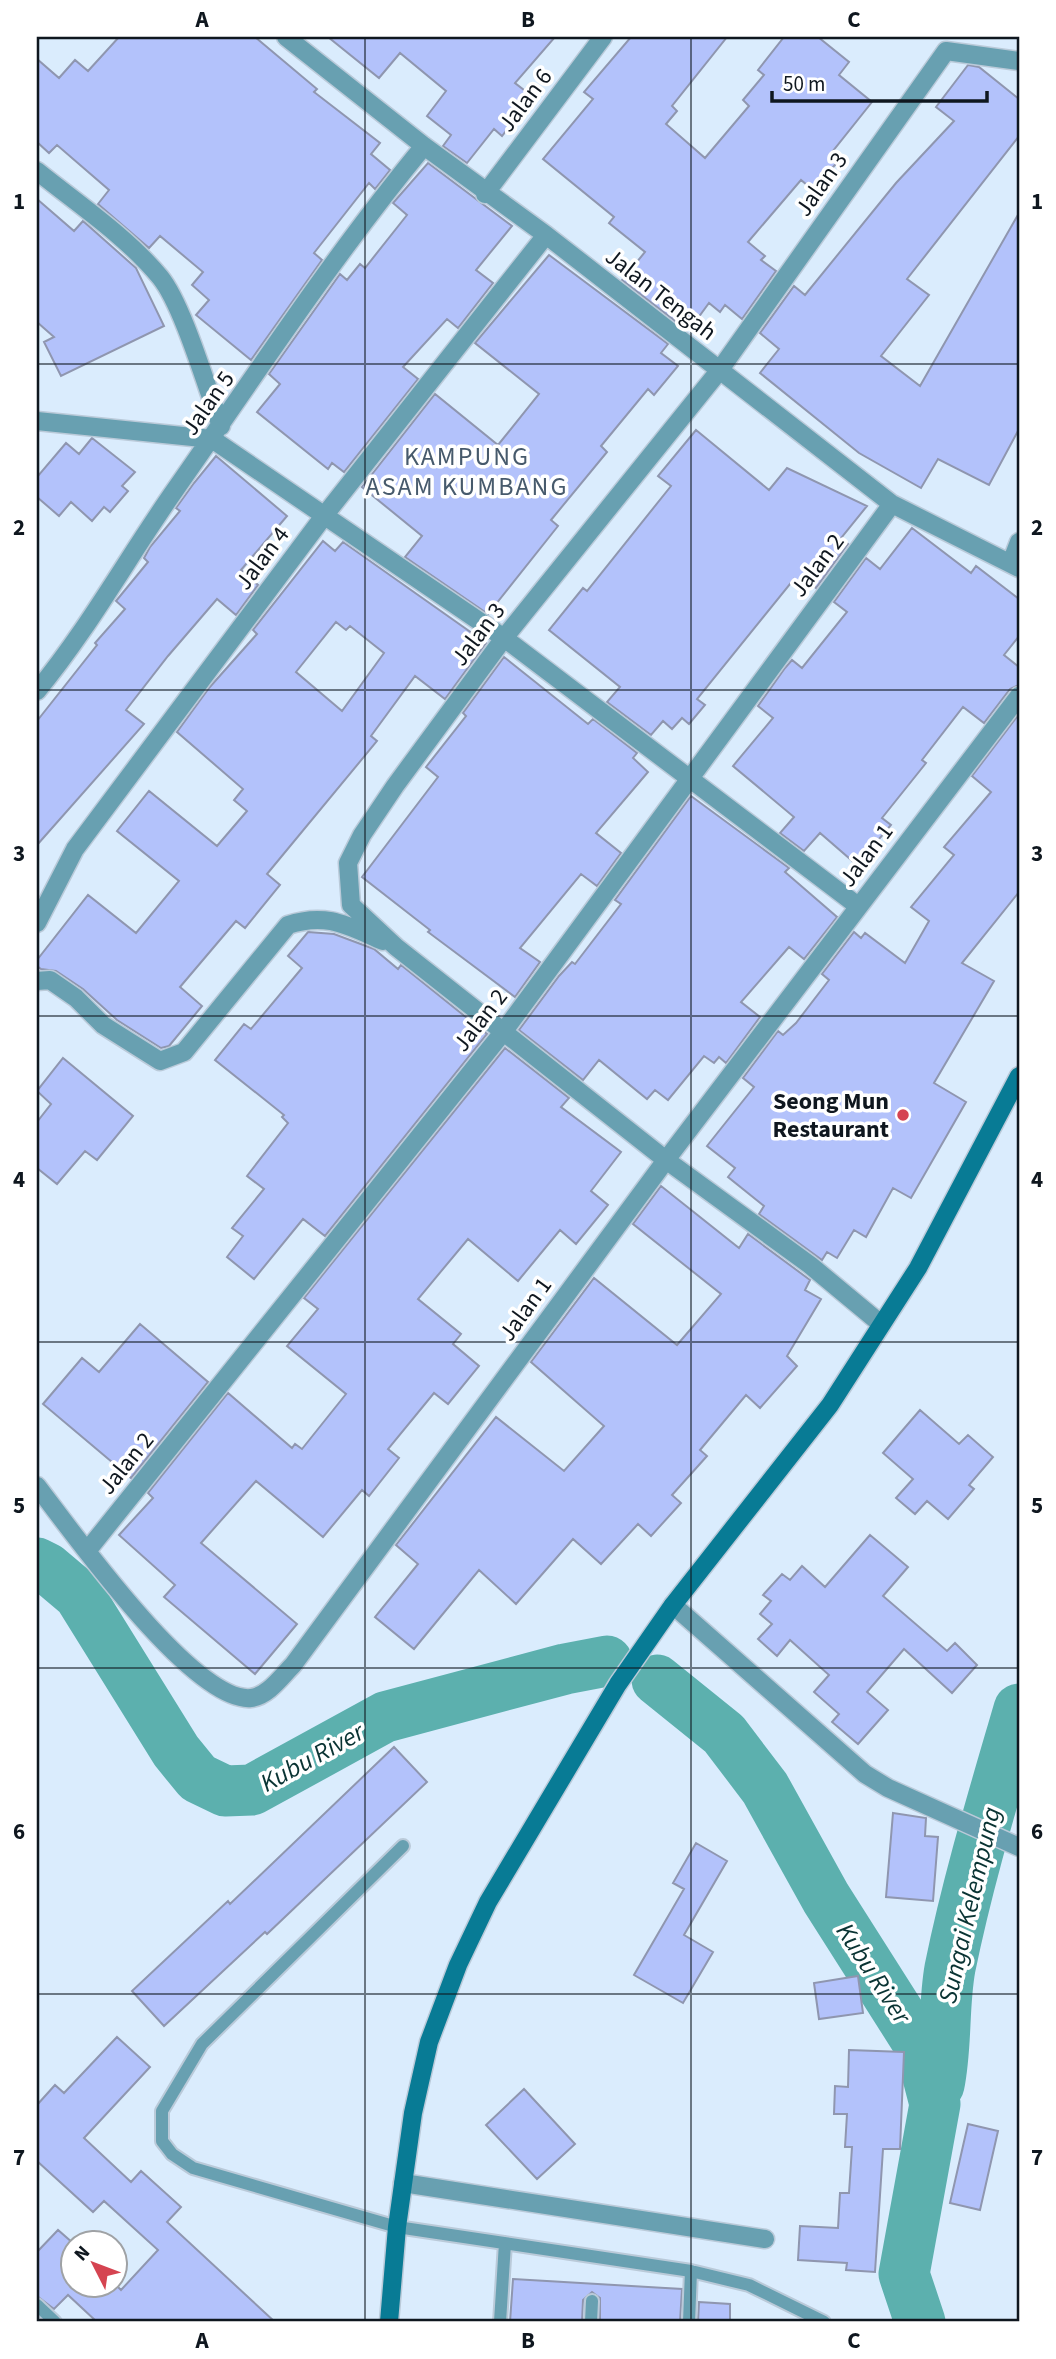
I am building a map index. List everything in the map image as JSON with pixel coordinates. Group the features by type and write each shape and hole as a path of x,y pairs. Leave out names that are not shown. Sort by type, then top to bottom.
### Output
{"main road":[{"path":"389,2322 397,2227 412,2113 429,2042 458,1965 488,1902 611,1695 673,1605 830,1405 918,1268 1019,1076"}],"street":[{"name":"Jalan Tengah","path":"286,37 485,194 546,235 892,504 1015,565"},
{"name":"Jalan 6","path":"485,194 603,37"},
{"name":"Jalan 3","path":"396,947 351,905 348,863 362,835 395,786 504,638 719,371 946,51 1019,61"},
{"name":"Jalan 5","path":"37,691 103,603 174,491 371,210 424,146"},
{"path":"37,171 130,247 161,278 174,303 217,433 324,516 504,638 858,906"},
{"name":"Jalan 4","path":"37,923 55,882 75,849 324,516 546,235"},
{"path":"37,421 217,433"},
{"name":"Jalan 2","path":"87,1551 504,1031 892,504"},
{"path":"1015,565 1019,542"},
{"name":"Jalan 1","path":"37,1486 108,1582 171,1649 219,1689 241,1698 254,1698 270,1689 301,1654 666,1160 1019,696"},
{"path":"37,981 50,980 76,998 103,1025 160,1062 184,1052 288,925 312,917 345,925 396,947 666,1160 810,1265 881,1324"},
{"path":"673,1605 865,1774 1013,1844"},
{"path":"403,2183 765,2239"}],"lane":[{"path":"403,1846 202,2044 162,2111 162,2141 172,2154 193,2168 397,2227 691,2271 749,2286 824,2322"},
{"path":"500,2322 505,2243"},
{"path":"689,2322 691,2271"},
{"path":"591,2322 592,2301"},
{"path":"37,2305 55,2322"},
{"path":"793,2322 794,2306"}],"building":[{"path":"119,37 255,37 317,89 314,92 380,143 371,154 390,170 375,189 369,183 314,253 322,260 251,360 196,315 209,300 192,285 203,272 160,236 149,248 98,204 109,190 57,145 49,153 37,142 37,59 59,78 75,60 88,71"},
{"path":"328,37 555,37 515,83 533,97 502,136 494,129 467,163 443,146 451,135 427,116 446,91 400,53 379,78"},
{"path":"631,37 727,37 672,106 677,111 666,124 705,158 749,106 743,100 764,75 758,70 784,37 818,37 849,62 839,75 872,102 833,151 841,158 813,190 801,180 748,242 765,256 761,260 776,271 742,319 725,305 720,312 709,303 695,322 690,318 683,327 622,280 645,252 609,223 614,217 543,159 593,99 584,92"},
{"path":"968,65 979,67 1019,99 1019,136 907,279 929,295 881,356 920,386 1019,213 1019,429 989,485 938,459 921,488 859,453 760,373 779,349 760,333 794,286 805,295 896,183 954,121 936,107"},
{"path":"428,163 512,226 476,270 493,283 458,328 447,319 403,367 418,379 344,472 332,463 328,469 257,412 280,384 269,374 340,274 347,280 360,264 365,268 407,215 393,203"},
{"path":"37,199 74,231 83,221 136,268 164,326 61,376 44,342 54,337 37,322"},
{"path":"549,255 668,344 661,353 678,366 654,395 648,389 601,446 607,452 551,520 558,526 488,614 405,557 422,536 362,487 435,394 498,445 539,394 475,343"},
{"path":"696,430 769,490 787,468 867,506 841,538 848,544 816,588 806,580 801,586 794,579 697,699 705,705 689,724 682,718 672,729 663,721 651,735 607,702 620,687 549,630 583,588 587,591 671,486 658,476"},
{"path":"92,438 135,472 122,486 128,491 110,512 104,507 92,521 71,502 59,516 37,497 37,477 66,443 79,454"},
{"path":"216,456 287,516 241,570 258,585 236,615 217,599 168,656 126,710 144,724 37,845 37,721 97,645 95,643 125,609 116,601 148,562 144,558 150,547 180,511 176,508"},
{"path":"912,528 971,573 976,566 1019,599 1019,636 1004,655 1019,667 1019,685 1010,689 984,723 963,707 922,760 926,763 882,818 891,825 857,865 820,833 804,851 780,833 794,817 733,766 773,718 758,706 785,668 792,660 802,668 847,612 834,602 866,558 880,569"},
{"path":"323,541 335,551 343,542 486,643 445,699 415,676 371,736 377,741 267,874 280,885 245,928 236,921 180,987 202,1006 169,1046 161,1048 117,1020 83,989 56,971 41,969 37,966 37,960 88,895 136,933 179,881 117,831 149,791 217,846 247,811 234,800 243,789 177,732 209,688 257,634 253,630","holes":["336,622 346,630 350,626 384,653 342,711 296,672"]},
{"path":"504,657 588,724 593,719 637,753 633,758 648,772 596,833 621,853 597,886 581,874 520,948 540,962 515,997 428,932 430,930 362,877 438,777 426,767 466,716 463,713"},
{"path":"1019,714 1019,892 962,963 994,981 934,1083 966,1102 911,1198 893,1188 866,1237 854,1230 837,1258 827,1252 822,1260 759,1214 764,1206 728,1177 735,1168 707,1146 754,1087 743,1078 778,1031 783,1035 796,1023 829,980 822,974 854,932 861,938 865,933 905,963 929,921 911,907 954,855 944,847 991,792 972,776"},
{"path":"691,796 789,868 785,872 837,917 804,959 789,947 741,1002 760,1017 726,1063 719,1057 714,1063 704,1056 668,1100 655,1090 647,1099 599,1060 583,1080 519,1030 559,976 572,962 575,964 621,904 615,900"},
{"path":"308,932 334,934 374,949 398,969 401,965 487,1034 325,1236 303,1219 254,1279 227,1257 243,1236 232,1228 264,1189 247,1176 288,1123 282,1117 284,1115 215,1060 244,1024 251,1029 302,968 288,956"},
{"path":"505,1048 569,1098 561,1107 621,1152 591,1191 608,1205 576,1244 560,1230 518,1281 468,1239 418,1299 461,1334 453,1344 479,1366 448,1404 434,1393 388,1449 399,1458 369,1496 362,1490 323,1537 256,1481 201,1543 297,1624 255,1674 164,1597 175,1585 119,1535 153,1498 148,1493 228,1393 292,1448 295,1444 302,1449 346,1394 287,1346 318,1309 304,1298"},
{"path":"63,1058 133,1116 97,1160 85,1151 57,1184 37,1168 37,1122 51,1104 37,1091"},
{"path":"661,1186 739,1248 748,1234 810,1280 805,1290 821,1299 787,1356 797,1366 760,1408 746,1395 700,1450 707,1456 672,1495 681,1503 651,1536 638,1524 601,1564 573,1539 516,1604 479,1570 414,1649 375,1617 418,1564 396,1545 496,1417 564,1471 604,1426 531,1362 594,1278 677,1345 721,1294 633,1224"},
{"path":"140,1324 208,1382 131,1478 43,1404 82,1358 99,1372"},
{"path":"920,1410 959,1444 968,1435 993,1457 969,1485 974,1489 948,1519 927,1501 915,1514 896,1498 913,1479 883,1453"},
{"path":"870,1535 908,1567 883,1596 947,1651 955,1643 977,1665 952,1693 904,1649 867,1692 888,1710 858,1744 832,1722 839,1714 814,1692 829,1675 790,1640 777,1656 758,1639 772,1624 760,1614 771,1601 763,1595 782,1574 790,1580 802,1566 825,1587"},
{"path":"394,1747 427,1782 267,1934 265,1932 164,2026 132,1991 228,1901 230,1904"},
{"path":"893,1813 926,1818 925,1836 938,1837 933,1901 886,1897"},
{"path":"696,1843 727,1861 684,1935 713,1952 683,2003 634,1975 684,1889 673,1883"},
{"path":"858,1976 863,2013 819,2019 814,1983"},
{"path":"117,2037 150,2067 84,2138 131,2182 141,2171 181,2207 167,2222 275,2322 97,2322 73,2300 130,2300 130,2280 158,2250 104,2201 93,2212 37,2161 37,2105 55,2085 64,2093"},
{"path":"849,2050 904,2052 900,2149 883,2149 875,2272 846,2270 847,2263 798,2260 800,2226 838,2228 840,2193 849,2193 852,2147 845,2147 847,2114 834,2114 835,2086 848,2087"},
{"path":"524,2089 575,2144 537,2179 486,2125"},
{"path":"968,2124 998,2131 980,2210 950,2203"},
{"path":"58,2230 60,2300 63,2300 54,2309 37,2296 37,2252"},
{"path":"513,2279 682,2289 680,2322 600,2322 600,2298 592,2292 583,2300 582,2322 510,2322"},
{"path":"699,2302 730,2304 730,2322 698,2322"}],"waterway":[{"name":"Kubu River","path":"37,1563 79,1595 176,1751 198,1778 225,1791 252,1790 385,1717 565,1669 607,1661"},
{"name":"Kubu River","path":"657,1680 724,1734 765,1788 826,1898 920,2046 935,2104 904,2274 920,2322"},
{"name":"Sungai Kelempung","path":"939,2085 946,1997 957,1935 1019,1709"}],"place":[{"name":"Seong Mun Restaurant","path":"903,1115"}],"district":[{"name":"KAMPUNG ASAM KUMBANG","path":"467,471"}]}
